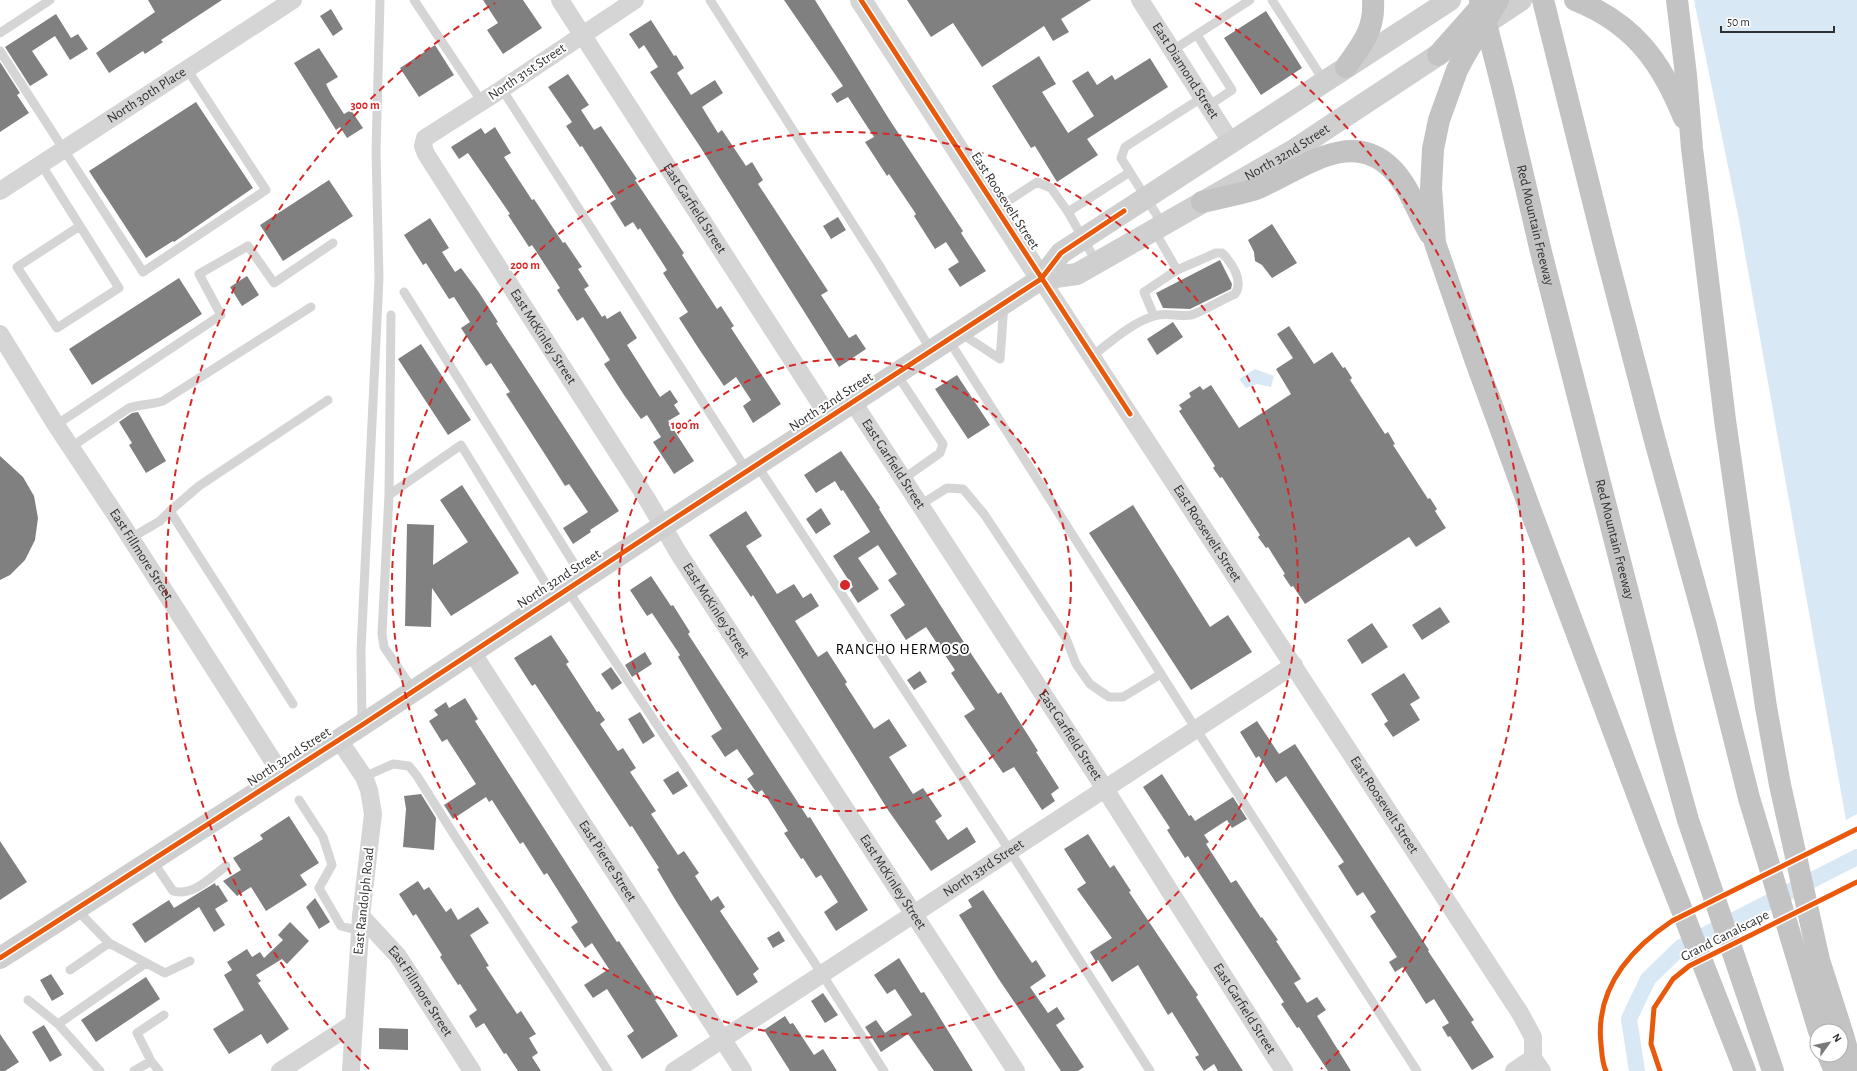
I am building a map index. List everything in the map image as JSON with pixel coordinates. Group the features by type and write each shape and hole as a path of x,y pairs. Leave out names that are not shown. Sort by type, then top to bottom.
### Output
{"highway":[{"path":"1346,66 1365,39 1372,24 1373,0"},
{"name":"Red Mountain Freeway","path":"1480,0 1542,256 1644,657 1688,820 1773,1071"},
{"path":"1438,55 1487,0"},
{"path":"1435,243 1431,188 1433,149 1439,120 1457,70 1481,26 1498,0"},
{"path":"1543,0 1611,272 1704,618 1749,798 1810,964 1844,1035 1853,1071"},
{"path":"1575,0 1616,20 1650,54 1664,74 1675,95 1684,119 1692,148"},
{"path":"1676,0 1686,75 1692,148 1725,420 1766,707 1810,964 1818,1023"},
{"path":"1202,202 1252,190 1325,155 1348,151 1364,152 1379,158 1391,168 1401,180 1421,220 1435,243 1476,362 1654,839 1745,1071"}],"main road":[{"name":"North 32nd Street","path":"0,958 362,725 752,467 1041,279 1061,253 1324,80 1450,0"},
{"name":"North 32nd Street","path":"1041,279 1077,274 1294,150 1521,0"}],"street":[{"name":"North 30th Place","path":"0,191 293,0"},
{"name":"East Garfield Street","path":"560,0 829,417"},
{"name":"North 31st Street","path":"423,146 425,138 502,89 635,0"},
{"name":"East Roosevelt Street","path":"861,0 1041,279 1520,1013 1533,1037 1538,1065"},
{"name":"East Diamond Street","path":"1140,0 1231,142"},
{"name":"East McKinley Street","path":"423,146 426,154 663,526 679,554 1016,1071"},
{"name":"East Fillmore Street","path":"0,334 56,425 131,538 282,776"},
{"name":"East Garfield Street","path":"853,402 1105,789 1284,1071"},
{"name":"East Pierce Street","path":"472,652 743,1071"},
{"name":"North 33rd Street","path":"674,1071 1294,665"},
{"name":"East Randolph Road","path":"339,740 364,777 369,790 373,814 360,923 351,1071"},
{"name":"East Fillmore Street","path":"360,923 398,956 472,1071"},
{"path":"280,1071 354,1023"},
{"path":"1514,1071 1538,1065"}],"lane":[{"path":"0,33 50,0"},
{"path":"362,725 361,642 379,278 376,152 380,0"},
{"path":"414,0 482,102"},
{"path":"710,0 880,264 946,341 1417,1071"},
{"path":"1173,50 1250,0"},
{"path":"1272,0 1324,80"},
{"path":"1177,270 1146,197 1121,158 1125,147 1205,101 1232,90 1197,34"},
{"path":"0,51 143,272 266,190 187,69"},
{"path":"502,89 752,467 1010,851 1150,1071"},
{"path":"41,164 80,226 103,263 119,288 57,328 17,267 80,226"},
{"path":"1068,212 1130,172"},
{"path":"996,209 1037,182 1051,188 1068,212 1097,263"},
{"path":"56,425 221,315 199,274 248,246 274,283 333,243"},
{"path":"1092,356 1138,323 1154,316 1168,314 1182,316 1193,314 1235,294 1240,287 1233,267 1222,253 1216,253 1177,270 1144,292 1154,316"},
{"path":"404,292 568,588 822,974 884,1071"},
{"path":"946,341 1000,359 1004,303"},
{"path":"71,447 129,408 136,405 153,404 163,400 310,307"},
{"path":"391,315 389,495 382,634 384,647 414,691"},
{"path":"896,373 943,444 940,453 903,479"},
{"path":"131,538 160,520 199,486 328,400"},
{"path":"389,495 461,446 533,562 568,588"},
{"path":"920,505 947,488 963,489 984,514 1066,638 1076,664 1090,684 1109,697 1123,697 1161,674"},
{"path":"170,511 293,704"},
{"path":"364,777 393,764 408,766 418,776 458,841 608,1071"},
{"path":"299,800 323,837 332,866 319,888 340,926 360,923"},
{"path":"152,860 173,891 180,893 191,891 226,866"},
{"path":"76,909 109,943 165,973 190,961"},
{"path":"70,970 109,943"},
{"path":"58,1024 146,963"},
{"path":"28,1000 58,1024 100,1071"},
{"path":"159,1071 151,1061 136,1033 164,1014"},
{"path":"134,1071 151,1061"}],"water":[{"path":"1694,0 1857,0 1857,814 1846,820 1739,220"},
{"path":"1255,369 1274,376 1271,387 1257,384 1246,388 1239,379"}],"building":[{"path":"148,0 222,0 161,40 163,42 145,54 143,51 109,73 96,53 155,12"},
{"path":"483,0 523,0 542,28 503,54 487,30 498,23"},
{"path":"784,0 815,0 889,119 963,231 961,233 986,271 960,287 948,269 959,262 946,242 935,249 914,216 916,214 889,174 887,176 865,142 874,137 848,97 837,103 831,94 843,86"},
{"path":"907,0 1091,0 1061,19 1069,32 1053,41 1044,26 982,67 953,23 931,37"},
{"path":"331,9 343,29 333,36 320,16"},
{"path":"1266,11 1302,68 1261,95 1224,38"},
{"path":"56,14 71,38 78,34 88,49 70,60 55,36 32,51 48,75 30,86 5,47"},
{"path":"651,20 674,56 676,55 684,68 677,73 691,95 715,80 723,93 702,107 718,133 722,130 746,166 752,162 763,180 758,184 828,291 821,295 849,338 856,334 866,349 839,367 699,145 650,72 658,67 644,45 639,49 629,34"},
{"path":"435,45 454,75 419,97 400,68"},
{"path":"319,48 338,77 326,84 331,94 344,114 351,110 363,128 347,138 340,127 336,130 294,63"},
{"path":"1039,56 1056,84 1042,92 1068,133 1094,116 1072,81 1088,71 1097,85 1112,75 1115,80 1150,58 1168,87 1087,139 1098,155 1057,182 1035,146 1031,148 992,86"},
{"path":"0,62 20,93 17,95 29,113 0,132"},
{"path":"568,74 589,105 581,110 594,130 601,126 616,148 637,179 635,180 684,253 682,255 717,309 721,306 734,326 731,328 781,404 753,423 743,406 751,400 736,377 724,386 699,349 679,318 688,312 663,273 667,270 640,228 638,230 633,222 625,227 610,203 616,199 582,146 580,147 566,126 572,122 548,87"},
{"path":"196,102 253,188 174,242 173,241 146,258 89,171"},
{"path":"495,127 511,153 504,157 532,200 534,199 563,243 565,242 582,267 578,269 589,286 584,289 602,317 605,315 607,319 620,311 637,338 627,345 660,397 670,390 678,402 674,405 680,414 668,421 694,461 674,474 653,442 661,437 647,415 641,419 624,395 604,364 610,360 583,317 577,321 557,290 560,288 532,245 529,247 508,215 510,214 468,153 459,159 451,147 481,128 485,134"},
{"path":"329,180 353,216 283,261 260,225"},
{"path":"838,217 846,230 831,239 823,226"},
{"path":"430,218 449,248 442,252 455,272 461,268 478,291 498,322 496,323 619,511 590,530 591,532 573,544 563,528 588,512 569,484 565,486 506,394 510,392 491,363 486,366 461,328 470,322 454,297 449,299 426,263 423,265 404,235"},
{"path":"1272,224 1297,263 1272,278 1262,265 1255,261 1254,252 1248,240"},
{"path":"1220,260 1232,284 1231,289 1190,309 1163,308 1156,293"},
{"path":"247,276 259,295 242,306 230,287"},
{"path":"179,278 202,314 92,385 69,349"},
{"path":"1173,322 1183,337 1157,355 1147,339"},
{"path":"1289,326 1314,364 1332,352 1343,368 1345,367 1352,378 1350,380 1385,434 1388,432 1395,444 1393,445 1428,499 1430,498 1437,509 1435,511 1446,528 1416,547 1409,537 1305,604 1293,586 1291,587 1283,575 1285,574 1268,547 1266,548 1258,537 1260,535 1222,477 1220,478 1213,468 1215,466 1179,411 1182,409 1179,405 1191,397 1189,393 1200,386 1203,390 1211,385 1239,428 1291,394 1276,369 1293,358 1277,334"},
{"path":"421,344 471,420 448,435 398,359"},
{"path":"957,375 990,425 968,439 935,389"},
{"path":"138,412 166,461 146,473 129,445 132,443 119,422 132,413"},
{"path":"841,451 880,508 879,509 974,658 998,694 1001,692 1059,788 1051,794 1055,801 1042,810 1014,767 1003,773 964,716 975,709 951,673 955,670 926,627 906,640 890,615 905,605 888,580 897,574 878,545 858,558 879,589 858,603 849,589 853,587 833,556 870,532 843,490 841,491 835,481 816,493 804,475"},
{"path":"0,456 23,477 34,496 38,518 35,540 25,560 10,575 0,580"},
{"path":"462,485 519,573 451,616 432,588 431,627 405,626 407,524 434,525 433,565 468,542 440,500"},
{"path":"1133,505 1210,627 1228,615 1252,652 1191,690 1089,533"},
{"path":"821,508 831,524 816,534 806,519"},
{"path":"746,511 762,536 746,546 777,594 794,584 803,598 811,593 819,606 795,621 818,657 827,651 847,682 845,684 874,729 889,719 907,746 889,757 913,794 923,788 942,816 935,821 948,840 967,827 976,842 931,871 888,810 753,595 751,597 709,535"},
{"path":"651,576 671,606 673,605 690,632 688,634 808,818 810,817 868,910 836,931 824,912 838,902 821,875 816,878 803,858 801,859 784,833 788,831 762,790 757,793 747,779 754,774 737,749 725,757 711,736 722,729 678,657 680,655 652,613 647,616 630,590"},
{"path":"1440,607 1450,622 1422,640 1412,625"},
{"path":"1372,623 1388,647 1362,664 1347,640"},
{"path":"551,635 569,662 566,664 597,712 599,711 605,720 600,724 618,751 623,748 636,768 630,772 656,811 651,814 678,855 684,851 699,873 695,876 711,901 718,896 725,907 720,911 759,969 753,974 758,982 737,996 676,901 657,869 659,868 632,826 630,827 535,684 532,686 514,658"},
{"path":"645,652 652,664 632,677 625,665"},
{"path":"611,667 622,683 612,690 601,674"},
{"path":"920,671 927,682 914,690 907,680"},
{"path":"1404,673 1420,698 1410,704 1420,720 1393,737 1384,724 1388,721 1371,694"},
{"path":"465,698 478,719 475,721 617,942 619,941 657,999 655,1000 678,1036 642,1059 627,1036 634,1031 607,989 593,998 584,985 609,969 592,943 585,948 571,927 578,922 547,873 544,875 523,842 520,844 492,800 489,802 486,797 453,819 444,805 476,784 447,739 442,742 429,721 438,715 434,710 446,702 449,708"},
{"path":"640,712 655,736 643,744 628,719"},
{"path":"1257,721 1279,754 1295,744 1474,1020 1471,1022 1494,1057 1472,1070 1450,1036 1448,1037 1442,1027 1449,1023 1434,999 1426,1004 1403,967 1395,972 1389,962 1397,957 1370,916 1376,912 1363,892 1357,896 1338,866 1344,862 1286,776 1276,783 1259,756 1256,758 1240,732"},
{"path":"678,771 688,786 673,795 663,780"},
{"path":"1162,774 1189,816 1191,815 1195,821 1233,797 1247,819 1232,828 1227,820 1204,835 1209,842 1206,844 1231,883 1236,880 1261,918 1262,917 1278,940 1276,941 1301,979 1294,983 1307,1003 1317,997 1326,1010 1317,1016 1351,1071 1328,1071 1299,1027 1297,1028 1281,1004 1284,1002 1188,856 1185,858 1167,830 1170,828 1143,787"},
{"path":"421,794 436,818 434,850 403,847 406,809 404,796"},
{"path":"289,816 319,863 300,875 307,885 266,911 251,887 237,896 223,881 241,870 233,858 263,839 260,835"},
{"path":"1088,834 1110,868 1114,865 1131,891 1129,892 1198,995 1196,997 1243,1071 1218,1071 1214,1064 1204,1071 1195,1057 1199,1055 1172,1012 1168,1015 1138,965 1112,982 1098,960 1096,962 1090,952 1112,938 1077,889 1086,883 1064,849"},
{"path":"0,841 27,882 0,900"},
{"path":"418,881 424,890 429,887 446,912 451,908 458,920 478,907 489,923 470,935 489,966 486,967 517,1014 521,1011 536,1034 529,1038 538,1053 532,1057 541,1071 518,1071 506,1053 504,1054 484,1023 476,1028 469,1016 477,1010 460,984 458,985 440,957 442,955 416,914 413,916 399,894"},
{"path":"215,883 216,886 218,885 228,901 215,909 225,925 214,932 199,907 145,943 132,924 169,900 174,908"},
{"path":"983,890 1032,963 1036,960 1046,976 1030,987 1048,1013 1057,1007 1065,1019 1056,1025 1084,1067 1078,1071 1061,1071 998,978 959,915 972,907 968,900"},
{"path":"315,898 330,922 319,929 306,907"},
{"path":"290,922 309,941 287,964 282,959 256,975 261,981 258,983 289,1029 267,1044 261,1034 229,1054 213,1029 244,1010 224,975 232,970 227,962 247,949 252,957 260,952 264,958 283,940 278,935"},
{"path":"779,931 785,941 773,948 767,938"},
{"path":"899,958 921,993 924,992 973,1071 934,1071 908,1034 881,1052 865,1027 876,1020 885,1033 912,1015 895,989 887,994 874,975"},
{"path":"51,974 64,994 52,1001 40,980"},
{"path":"146,977 160,999 96,1042 81,1020"},
{"path":"823,993 838,1015 825,1023 811,1001"},
{"path":"785,1016 790,1024 793,1023 814,1055 823,1049 837,1071 790,1071 764,1030"},
{"path":"44,1025 62,1055 50,1062 32,1032"},
{"path":"379,1028 408,1029 408,1050 379,1049"},
{"path":"0,1034 19,1062 5,1071 0,1071"}],"waterway":[{"path":"1637,1071 1629,1019 1648,979 1681,947 1857,857"}],"cycle path":[{"path":"861,0 1130,414"},
{"path":"0,958 362,725 1041,279 1061,253 1124,211"},
{"path":"1606,1071 1601,1044 1601,1024 1604,1006 1609,989 1618,973 1629,958 1642,945 1656,932 1672,921 1857,829"},
{"name":"Grand Canalscape","path":"1660,1071 1651,1044 1654,1008 1673,979 1689,966 1857,882"}],"district":[{"name":"RANCHO HERMOSO","path":"903,649"}]}
